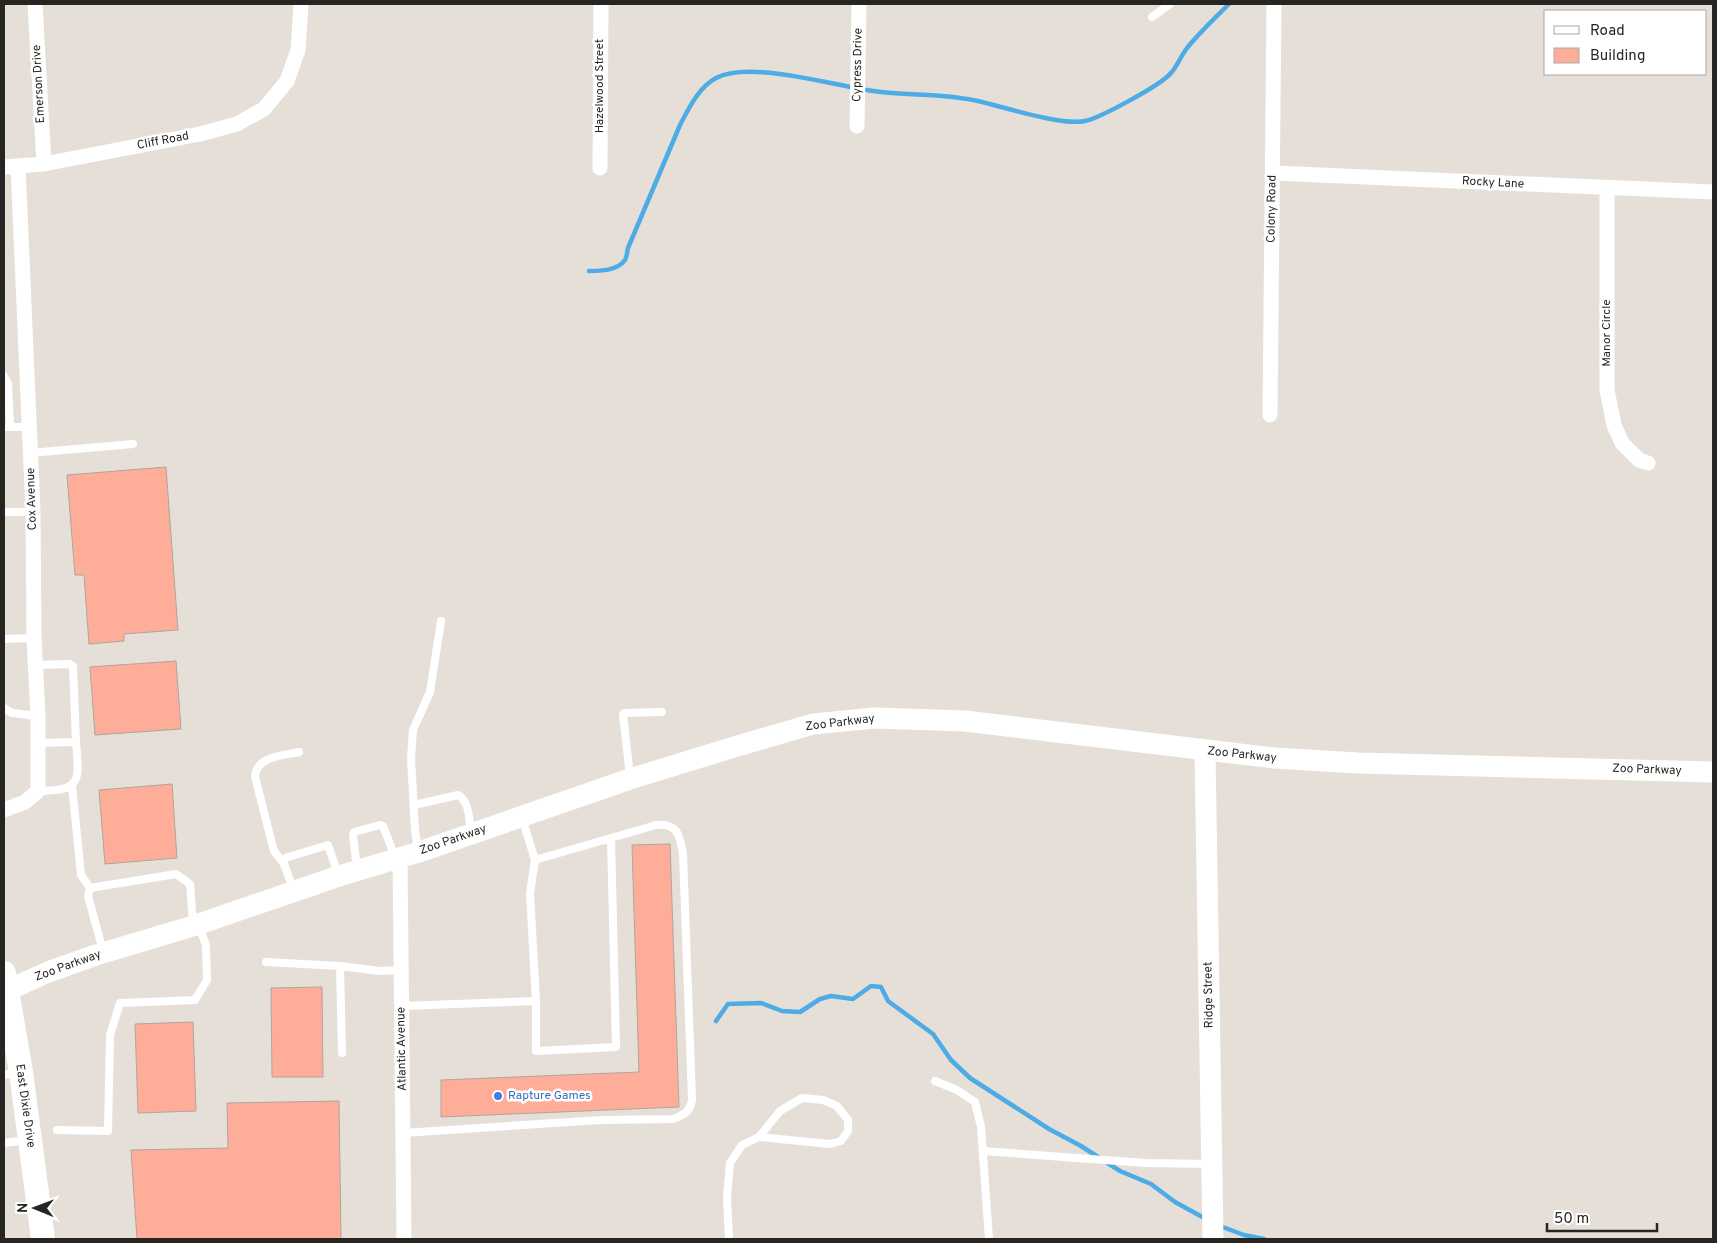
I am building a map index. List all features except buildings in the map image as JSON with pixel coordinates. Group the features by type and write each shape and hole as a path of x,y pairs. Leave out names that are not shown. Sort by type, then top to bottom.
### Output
{"main road":[{"name":"Zoo Parkway","path":"5,985 405,857 630,779 813,724 875,718 965,721 1274,758 1358,763 1713,772"},
{"name":"Ridge Street","path":"1205,751 1213,1239"},
{"name":"East Dixie Drive","path":"5,985 12,1074 30,1140 43,1239"}],"street":[{"name":"Emerson Drive","path":"35,4 44,164"},
{"name":"Cliff Road","path":"11,166 44,164 200,134 237,124 264,109 287,81 298,50 302,4"},
{"name":"Hazelwood Street","path":"600,168 601,4"},
{"name":"Cypress Drive","path":"857,126 859,4"},
{"name":"Colony Road","path":"1270,415 1274,4"},
{"name":"Cox Avenue","path":"11,166 33,512 38,791"},
{"name":"Rocky Lane","path":"1273,173 1713,192"},
{"name":"Manor Circle","path":"1607,188 1607,390 1614,424 1622,444 1639,460 1648,463"},
{"path":"4,810 25,802 38,791"},
{"name":"Atlantic Avenue","path":"404,1239 401,970 405,857"}],"lane":[{"path":"1152,17 1170,4"},
{"path":"4,376 8,384 7,427 29,427"},
{"path":"30,453 133,444"},
{"path":"4,512 33,512"},
{"path":"405,857 415,830 411,758 413,730 430,692 441,621"},
{"path":"4,640 34,638"},
{"path":"36,664 70,664 73,666 78,776 72,785 56,791 38,791"},
{"path":"4,708 12,712 38,716"},
{"path":"630,779 623,714 662,712"},
{"path":"38,743 76,742"},
{"path":"294,891 284,864 274,851 255,777 258,766 263,761 299,752"},
{"path":"72,785 81,875 90,888 88,896 104,953"},
{"path":"414,804 458,795 463,797 470,818 470,833"},
{"path":"522,817 535,860 530,893 536,1001 536,1052 616,1047 611,838"},
{"path":"403,1132 601,1120 673,1119 682,1116 690,1110 692,1100 683,854 681,841 676,831 666,823 535,860"},
{"path":"348,874 354,832 380,825 383,826 405,857"},
{"path":"284,864 285,858 328,845 348,874"},
{"path":"57,1130 108,1131 110,1035 120,1003 195,1000 207,980 206,944 196,925 190,884 176,874 90,888"},
{"path":"266,962 340,966 380,971 401,970"},
{"path":"340,966 342,1053"},
{"path":"401,1006 536,1001"},
{"path":"935,1081 957,1090 975,1102 984,1151 989,1239"},
{"path":"729,1239 727,1198 730,1163 742,1145 759,1137 780,1111 802,1098 823,1100 837,1106 848,1120 848,1131 841,1140 830,1144 759,1137"},
{"path":"4,1143 30,1140"},
{"path":"984,1151 1145,1163 1212,1164"}],"waterway":[{"path":"589,271 613,268 622,264 625,260 628,248 680,125 700,92 716,78 731,73 770,73 873,91 965,98 1063,121 1085,121 1093,119 1130,100 1165,78 1171,73 1192,42 1229,4"},
{"path":"716,1021 728,1004 761,1003 782,1011 800,1012 820,999 831,996 853,999 871,986 881,987 888,1001 933,1034 951,1060 970,1078 1049,1129 1081,1146 1120,1171 1151,1184 1175,1202 1206,1219"},
{"path":"1220,1226 1244,1235 1264,1239"}],"place":[{"name":"Rapture Games","path":"498,1096"}]}
